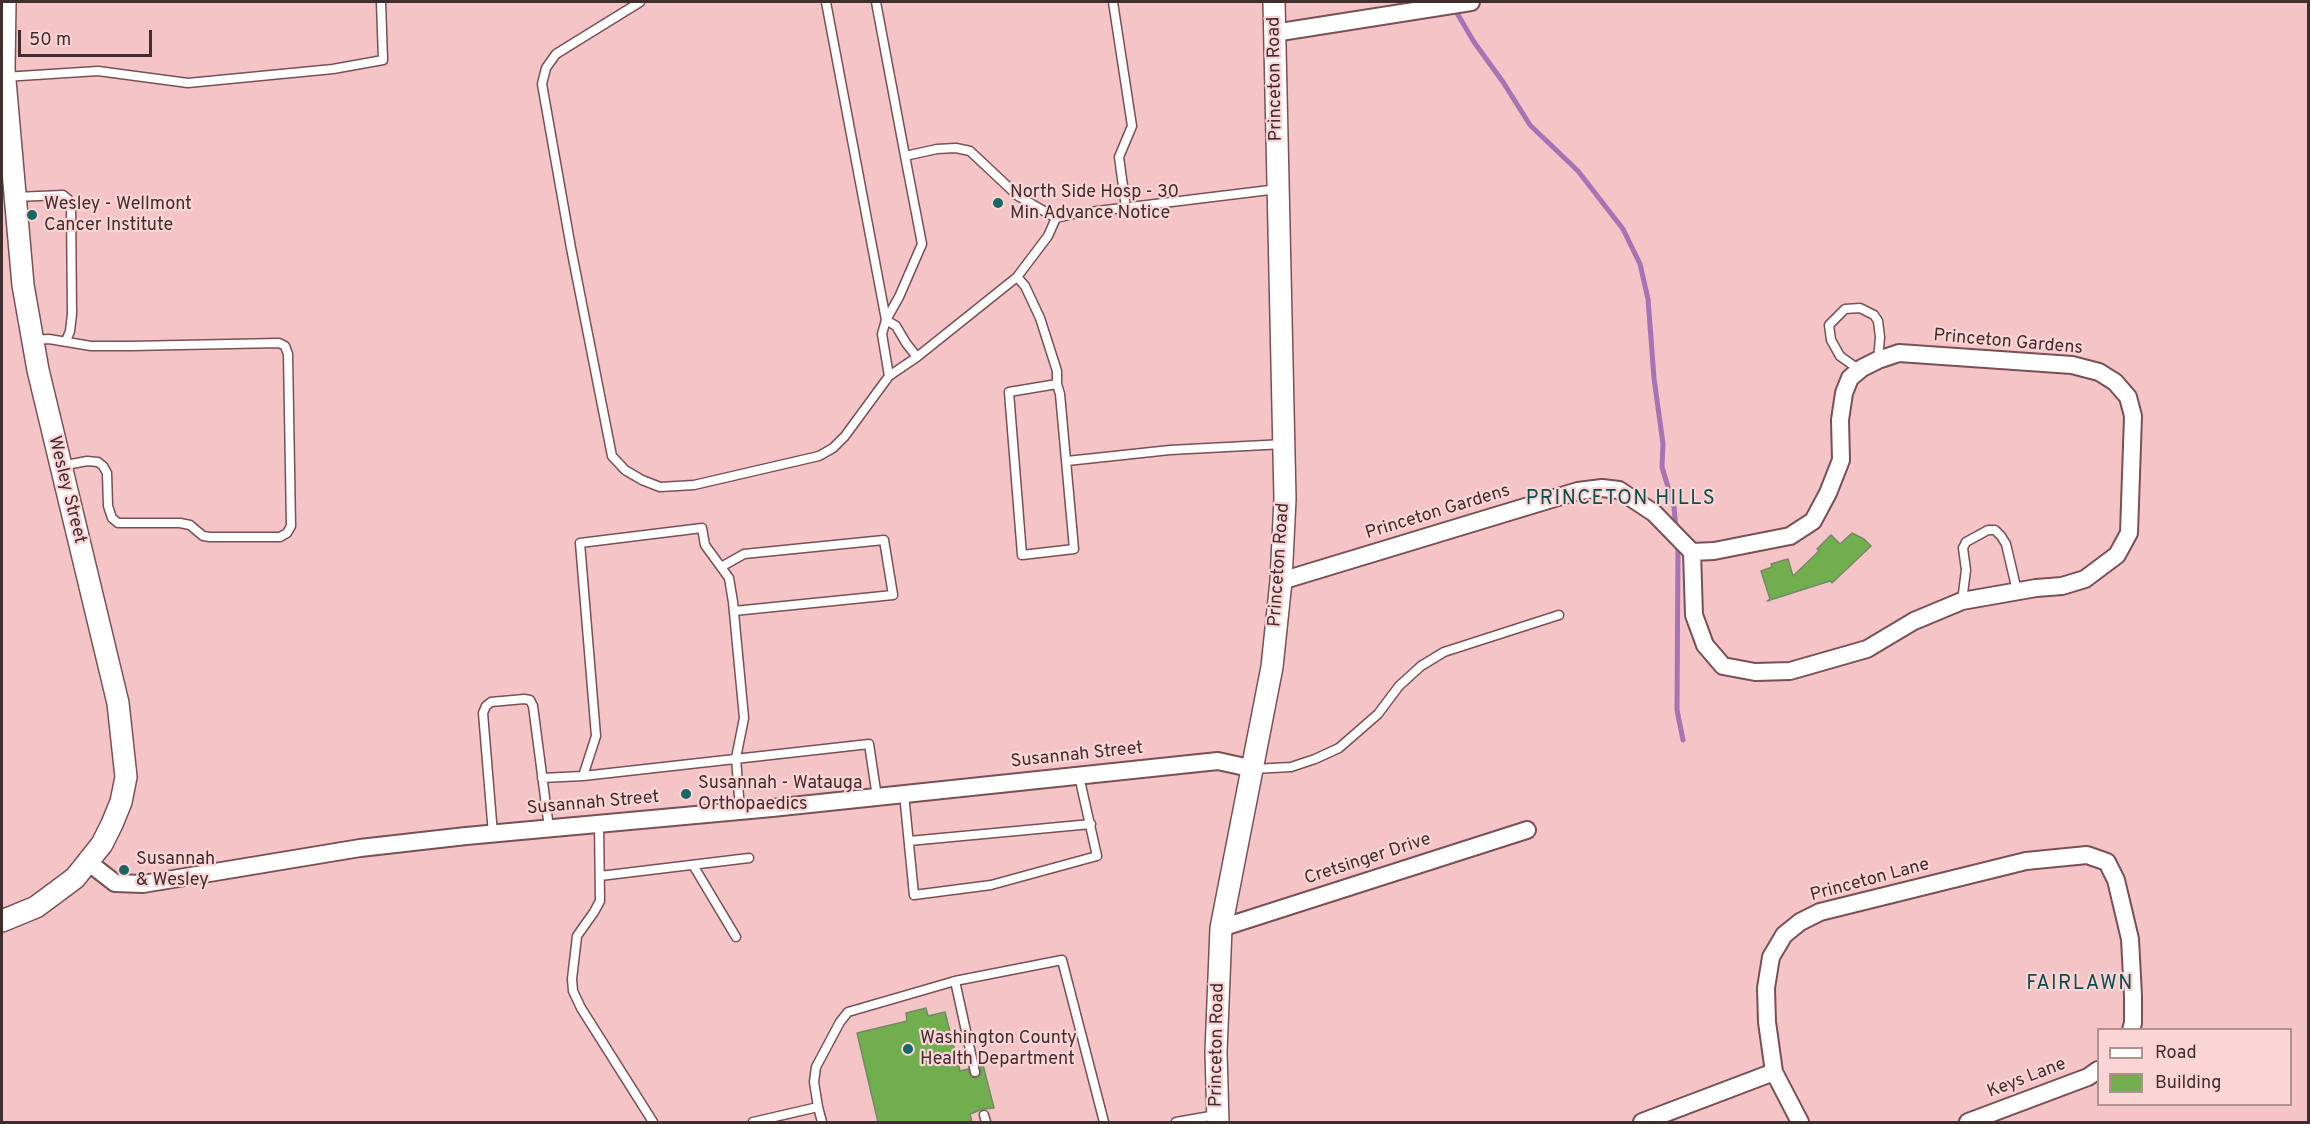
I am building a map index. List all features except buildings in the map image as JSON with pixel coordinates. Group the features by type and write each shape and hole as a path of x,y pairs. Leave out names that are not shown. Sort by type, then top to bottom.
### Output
{"street":[{"name":"Wesley Street","path":"2,921 36,907 75,878 102,843 112,824 121,802 126,777 118,703 60,466 23,285 4,77 5,2"},
{"name":"Princeton Road","path":"1217,1119 1216,1052 1221,928 1254,769 1272,667 1281,580 1285,499 1274,2"},
{"path":"1274,33 1471,2"},
{"name":"Princeton Gardens","path":"1281,580 1578,491 1602,488 1619,490 1654,513 1692,552 1694,615 1705,645 1723,666 1755,672 1790,672 1867,649 1914,621 1962,601 2062,586 2085,579 2117,555 2129,532 2133,416 2128,397 2115,382 2099,372 2072,365 1899,353 1878,360 1862,368 1850,378 1844,393 1840,420 1841,460 1828,493 1813,521 1790,536 1714,551 1692,552"},
{"name":"Susannah Street","path":"87,862 114,883 143,884 360,848 549,828 877,797 1218,761 1254,769"},
{"name":"Cretsinger Drive","path":"1221,928 1527,830"},
{"name":"Princeton Lane","path":"1774,1072 1767,1023 1766,988 1771,957 1784,935 1800,921 1820,912 2026,861 2087,855 2107,862 2116,880 2130,939 2133,996 2131,1028"},
{"name":"Keys Lane","path":"1968,1122 2088,1077 2097,1071"},
{"path":"1642,1122 1774,1072 1800,1122"}],"lane":[{"path":"4,77 98,71 188,83 333,69 383,60 381,2"},
{"path":"640,2 556,54 546,68 542,84 575,270 612,456 625,470 660,487 694,485 819,456 833,448 845,436 889,376 917,357 1017,277 1048,236 1056,218"},
{"path":"826,2 886,320 896,326 906,344 917,357"},
{"path":"876,2 922,244 899,297 886,320 882,334 889,376"},
{"path":"1113,2 1132,126 1119,157 1126,208"},
{"path":"904,156 937,149 956,148 970,151 1017,196 1056,218 1278,189"},
{"path":"14,197 63,195 71,205 72,314 66,341"},
{"path":"1017,277 1025,286 1043,328 1057,370 1074,549 1022,555 1008,392 1057,384"},
{"path":"1862,368 1854,366 1840,356 1832,340 1829,325 1845,309 1860,308 1874,315 1878,321 1880,337 1878,360"},
{"path":"33,340 66,341 91,346 279,343 285,346 288,354 291,526 287,533 280,537 210,537 203,536 190,525 118,523 112,518 108,506 107,473 103,466 98,462 87,461 60,466"},
{"path":"1067,461 1170,450 1284,444"},
{"path":"583,776 596,736 580,543 702,528 705,546 729,578 734,611 744,718 736,758 740,810"},
{"path":"1962,601 1966,570 1963,548 1966,542 1988,530 1995,530 2006,544 2017,591"},
{"path":"721,567 744,554 884,540 893,595 734,611"},
{"path":"1254,769 1291,767 1339,748 1377,714 1399,686 1422,666 1444,652 1558,615"},
{"path":"493,834 483,713 491,702 530,700 533,706 549,828"},
{"path":"542,778 583,776 868,744 877,797"},
{"path":"904,794 914,895 991,885 1097,856 1080,776"},
{"path":"599,823 600,901 577,936 572,979 573,991 581,1008 654,1122"},
{"path":"909,842 1091,824"},
{"path":"600,876 749,858"},
{"path":"693,865 736,937"},
{"path":"822,1122 814,1082 816,1067 840,1022 848,1012 955,981 1062,960 1104,1122"},
{"path":"955,981 975,1072"},
{"path":"753,1122 818,1107"},
{"path":"1176,1122 1217,1119"}],"waterway":[{"path":"1454,8 1530,125 1578,171 1623,229 1640,264 1648,299 1654,378 1663,444 1662,467 1674,507 1676,529"},
{"path":"1678,545 1677,710 1683,740"}],"place":[{"name":"North Side Hosp - 30 Min Advance Notice","path":"998,203"},
{"name":"Wesley - Wellmont Cancer Institute","path":"32,215"},
{"name":"Susannah - Watauga Orthopaedics","path":"686,794"},
{"name":"Susannah & Wesley","path":"124,870"},
{"name":"Washington County Health Department","path":"908,1049"}],"district":[{"name":"PRINCETON HILLS","path":"1621,500"},
{"name":"FAIRLAWN","path":"2080,985"}]}
